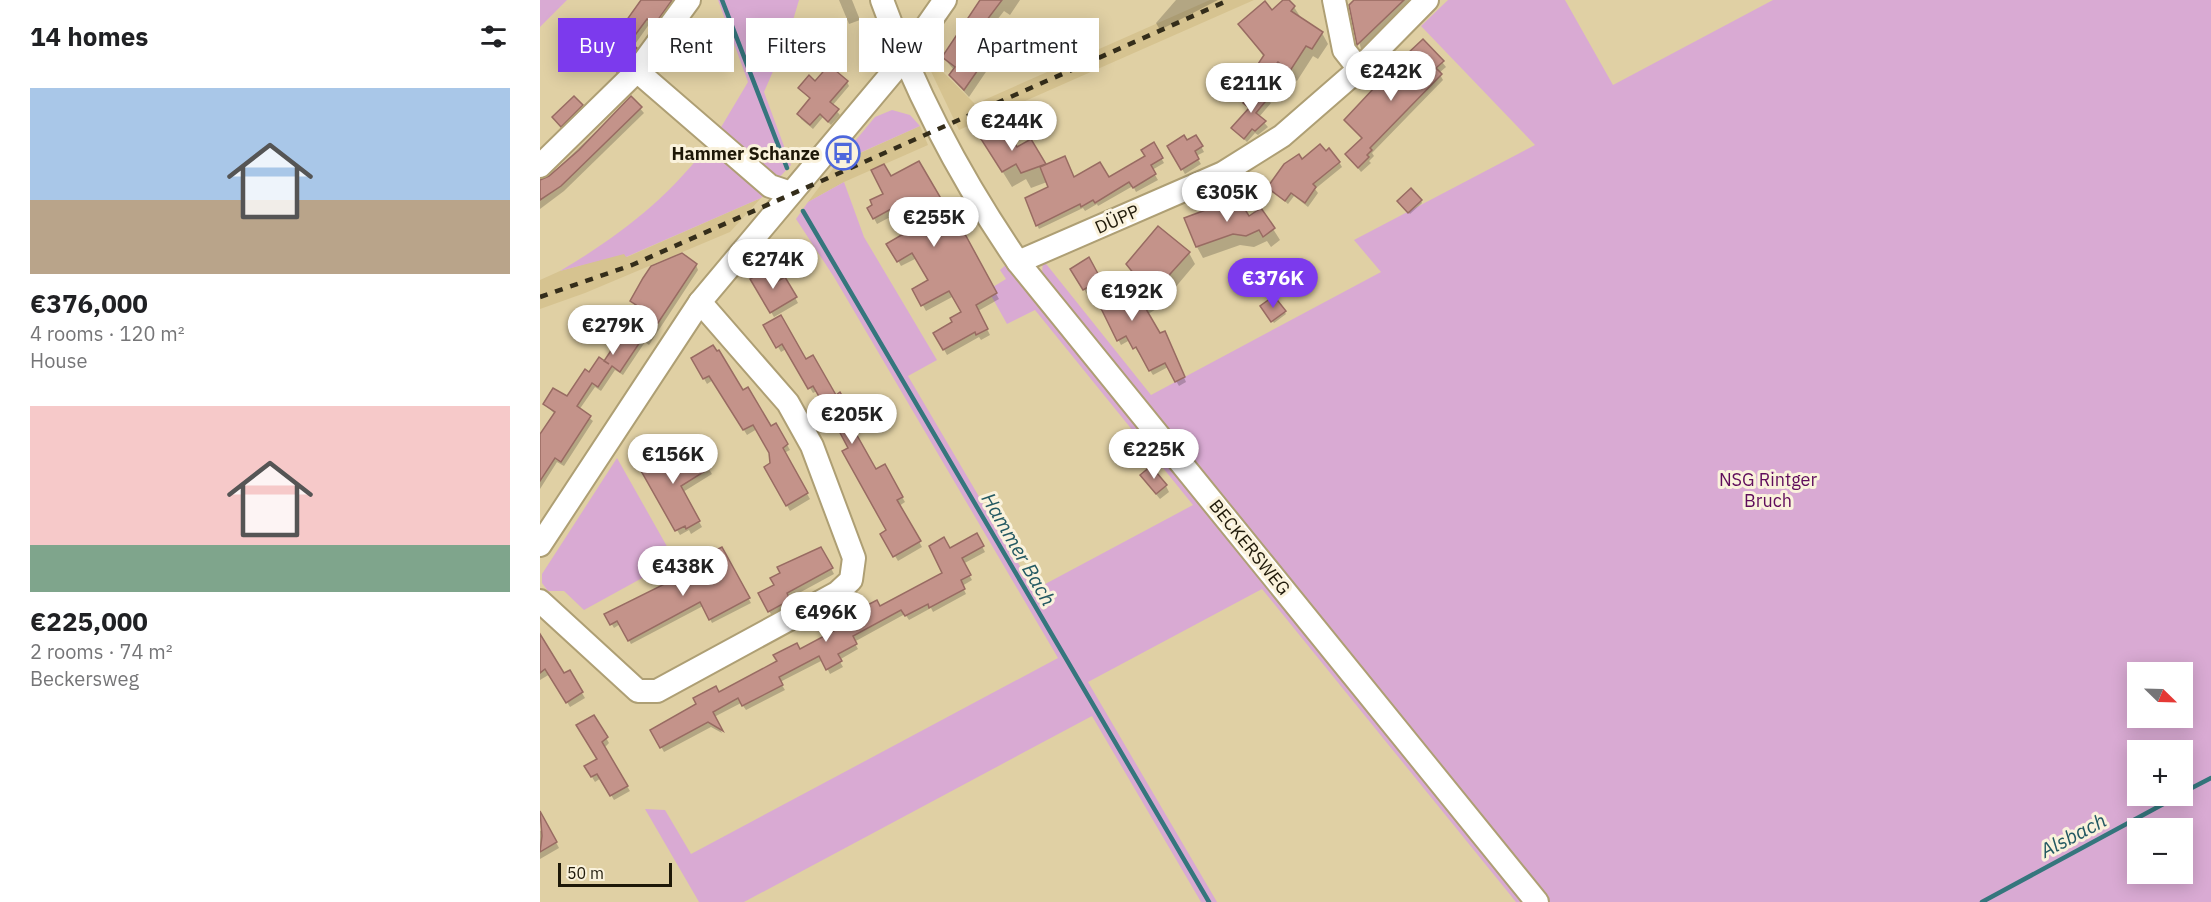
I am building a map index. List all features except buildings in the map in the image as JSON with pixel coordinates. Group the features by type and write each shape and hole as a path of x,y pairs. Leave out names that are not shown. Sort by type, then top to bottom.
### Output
{"street":[{"path":"540,166 637,71 690,0"},
{"name":"BECKERSWEG","path":"882,0 888,18"},
{"path":"932,18 945,0"},
{"path":"1334,0 1344,50 1359,69"},
{"name":"DÜPP","path":"1018,262 1223,173 1282,136 1359,69 1427,0"},
{"path":"637,71 770,186 791,193"},
{"path":"540,545 700,302 893,72"},
{"name":"BECKERSWEG","path":"909,72 963,180 1018,262 1537,902"},
{"path":"540,601 638,691 657,691 837,593 851,580 854,558 812,446 788,403 700,302"}],"shaded area":[{"path":"1210,0 1254,0 1099,68 1099,49"},
{"path":"931,72 943,72 975,104 1047,72 1091,72 959,130"},
{"path":"920,126 928,145 844,182 808,202 841,158 847,159"},
{"path":"761,198 730,232 585,293 540,309 540,280 560,271 624,253 627,257"}],"green space":[{"path":"540,0 567,0 540,27"},
{"path":"718,0 799,0 794,18 746,18 746,72 773,72 764,92 791,165 774,183 717,134 748,82 734,44 734,18 725,18"},
{"name":"NSG Rintger Bruch","path":"1448,0 1565,0 1613,85 1773,0 2211,0 2211,902 1548,902 1042,274 1043,260 1151,395 1381,272 1354,240 1535,145 1421,26"},
{"path":"892,110 910,115 920,126 846,159 841,158 875,117"},
{"path":"711,142 767,192 761,198 626,257 624,254 560,271 603,244 642,214 677,181"},
{"path":"844,182 864,237 937,360 908,376 1034,590 1193,505 1035,310 1007,324 988,290 1006,279 1000,270 1008,263 1525,902 1516,902 1262,589 1088,682 1217,902 1201,902 1092,716 744,902 699,902 645,809 665,810 691,854 1058,658 834,277 796,219 808,202"},
{"path":"617,458 669,550 668,559 664,566 584,610 564,591 548,591 542,583 542,574"}],"waterway":[{"name":"Hammer Bach","path":"722,0 787,168"},
{"name":"Hammer Bach","path":"803,211 1209,902"},
{"name":"Alsbach","path":"2193,787 2211,778"},
{"name":"Alsbach","path":"1982,902 2160,806"}],"railway":[{"path":"540,297 632,265 1229,0"}],"place":[{"name":"Hammer Schanze","path":"843,153"}]}
